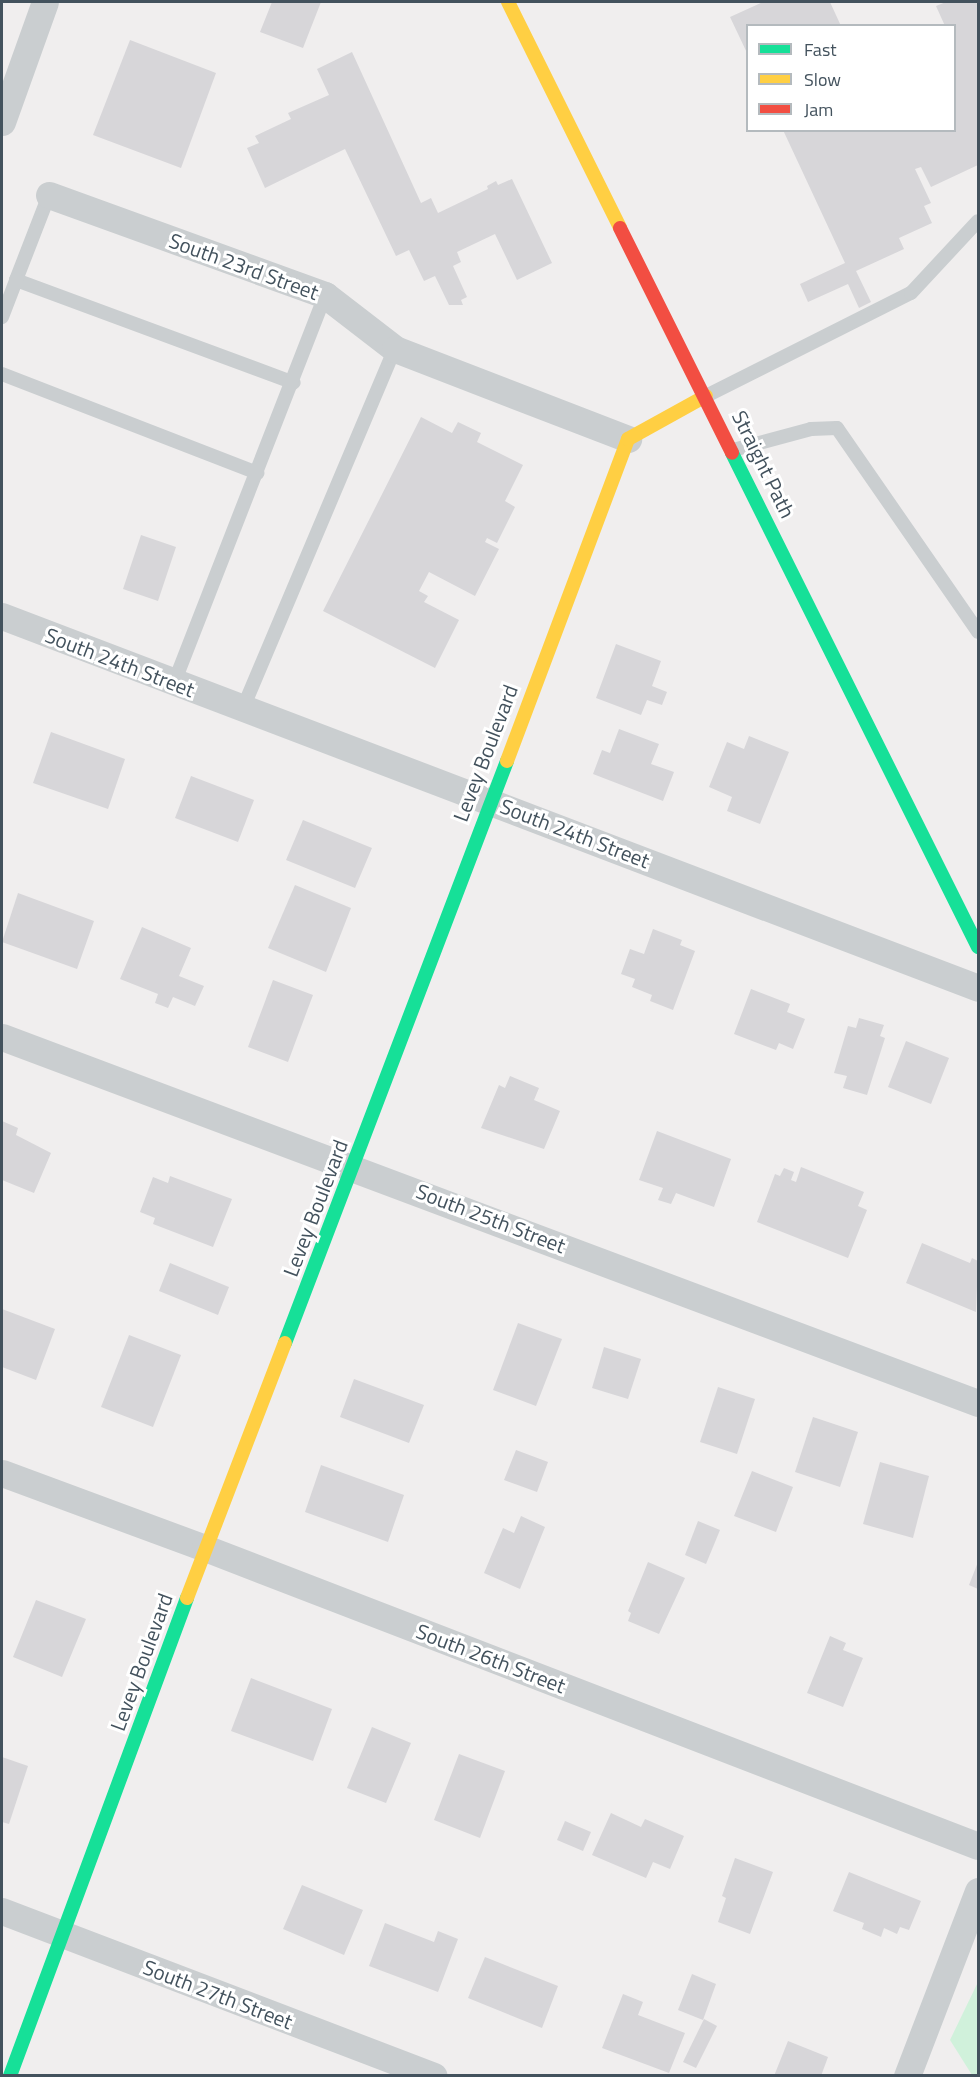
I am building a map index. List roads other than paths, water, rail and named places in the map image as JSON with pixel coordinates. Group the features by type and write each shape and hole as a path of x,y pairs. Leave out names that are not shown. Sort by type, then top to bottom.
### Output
{"street":[{"path":"2,122 45,2"},
{"name":"Straight Path","path":"508,2 733,450 978,947"},
{"name":"South 23rd Street","path":"49,195 325,295 395,349 628,439"},
{"path":"628,439 706,396"},
{"name":"Levey Boulevard","path":"10,2076 64,1936 205,1548 354,1166 489,800 628,439"},
{"name":"South 24th Street","path":"2,616 978,988"},
{"name":"South 25th Street","path":"2,1037 354,1166 978,1403"},
{"name":"South 26th Street","path":"2,1473 205,1548 978,1846"},
{"path":"908,2076 978,1891"},
{"name":"South 27th Street","path":"2,1911 434,2076"}],"lane":[{"path":"2,317 49,195"},
{"path":"706,396 911,292 978,221"},
{"path":"16,280 294,383"},
{"path":"174,682 294,383 325,295"},
{"path":"243,708 395,349"},
{"path":"2,374 257,473"},
{"path":"733,450 811,429 837,428 978,632"}]}
